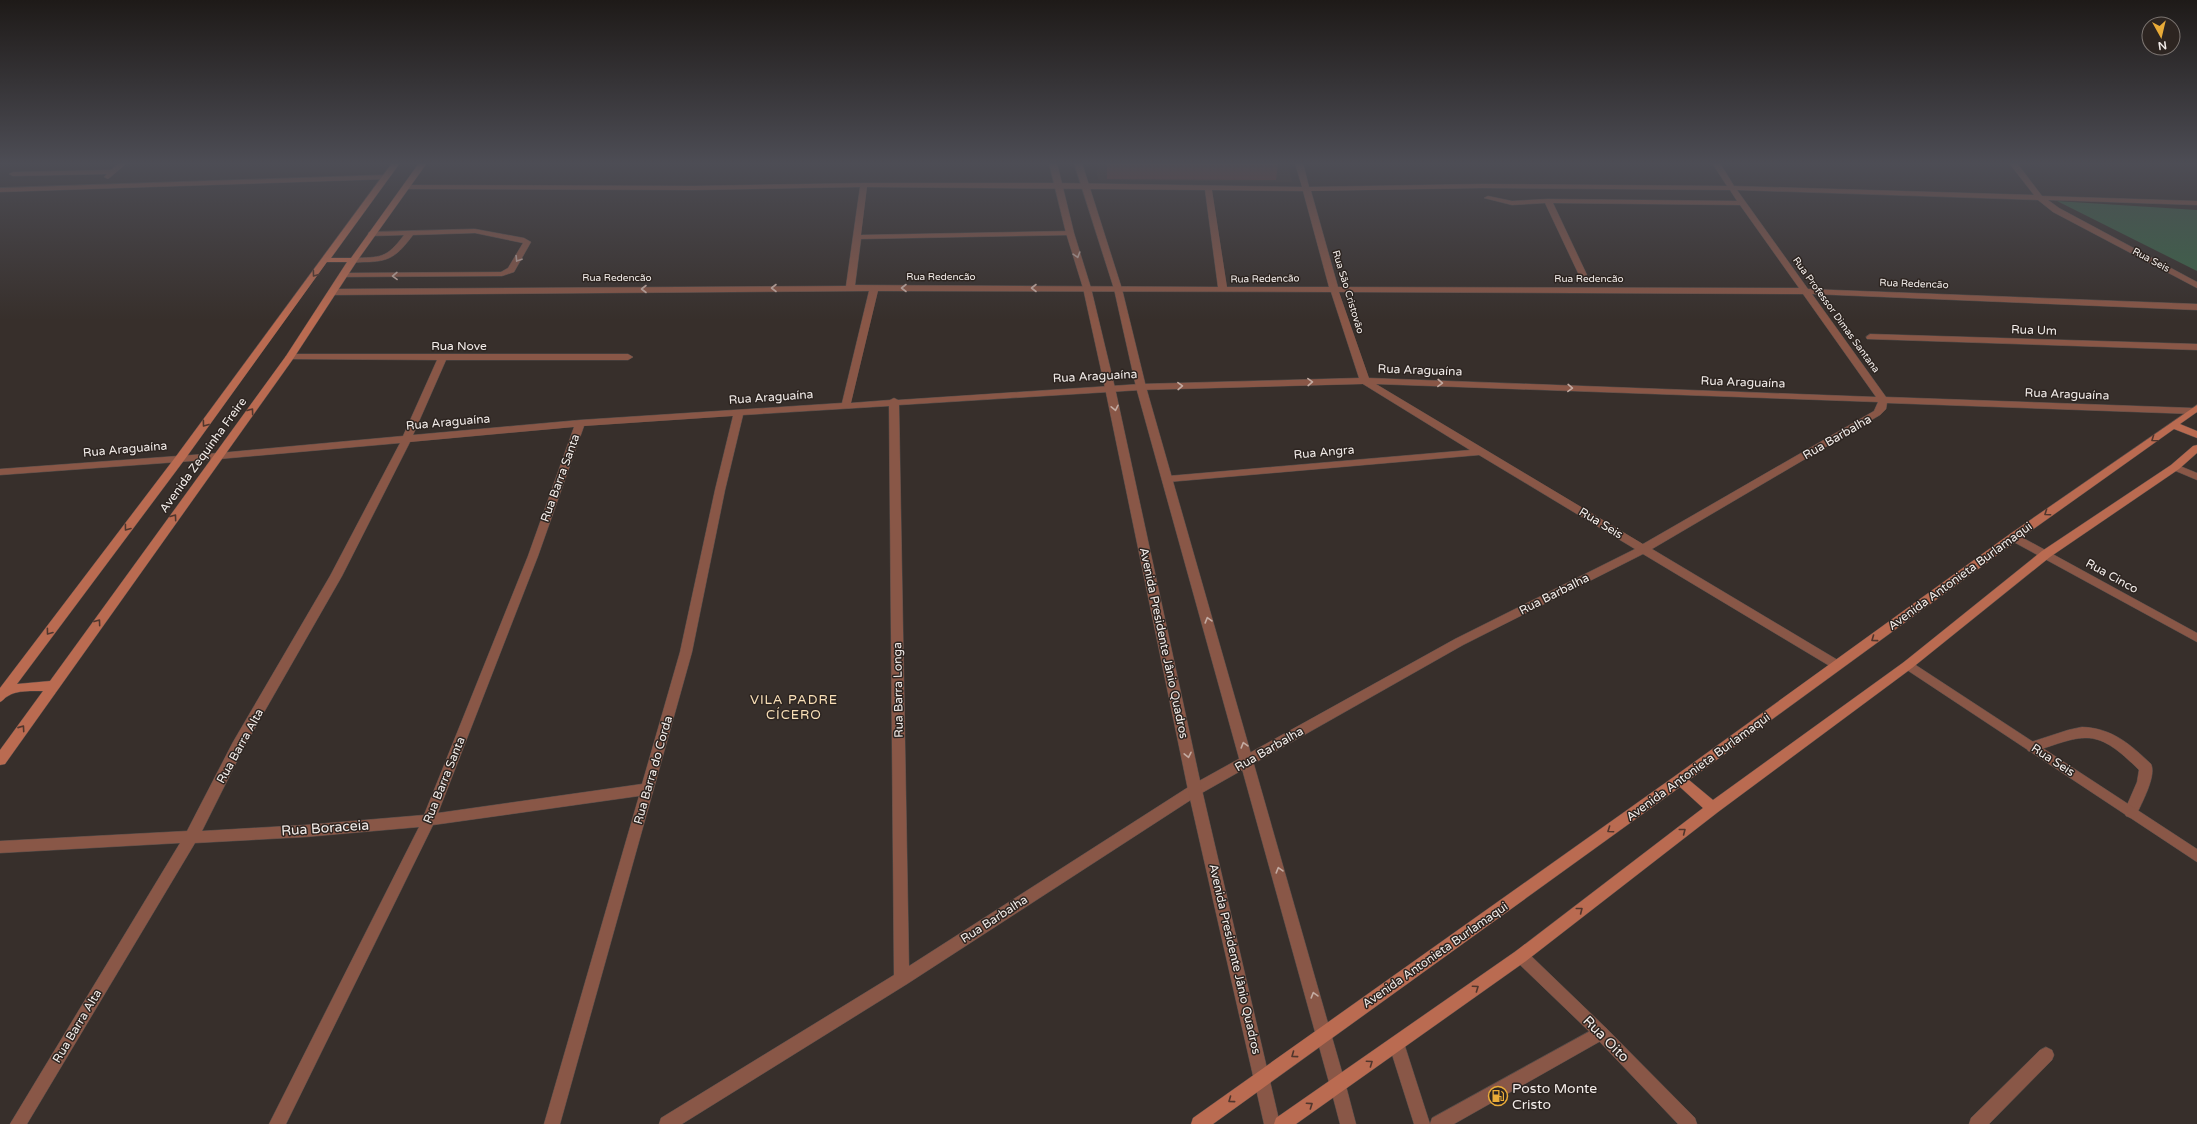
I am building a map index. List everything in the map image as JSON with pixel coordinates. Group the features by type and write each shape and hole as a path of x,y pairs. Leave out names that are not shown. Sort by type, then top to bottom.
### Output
{"main road":[{"name":"Avenida Zequinha Freire","path":"1,695 181,457 358,215"},
{"name":"Avenida Zequinha Freire","path":"0,760 290,357 353,260 386,215"},
{"path":"326,260 353,260"},
{"name":"Avenida Antonieta Burlamaqui","path":"1199,1124 1680,780 2014,537 2196,410"},
{"path":"2174,425 2197,435"},
{"path":"1282,1124 1397,1045 1521,956 1713,808 1908,665 2046,554 2175,467 2197,448"},
{"path":"1,695 22,687 52,686"},
{"path":"1680,780 1713,808"}],"street":[{"path":"850,288 860,215"},
{"name":"Avenida Presidente Jânio Quadros","path":"1066,215 1087,288 1110,388 1195,790 1263,1078 1272,1124"},
{"path":"1094,215 1118,289 1141,387 1325,1033 1348,1124"},
{"path":"1212,215 1223,290"},
{"name":"Rua São Cristovão","path":"1313,215 1334,289 1365,381"},
{"path":"1555,215 1583,275"},
{"name":"Rua Professor Dimas Santana","path":"1751,215 1883,400"},
{"name":"Rua Seis","path":"2066,215 2197,285"},
{"path":"344,275 502,274 511,270 527,242 524,240 475,231 372,234"},
{"path":"353,260 381,260 392,256 411,232"},
{"path":"857,237 1070,233"},
{"name":"Rua Redencão","path":"333,292 850,288 1805,291 2197,307"},
{"path":"846,405 874,288"},
{"name":"Rua Um","path":"1870,337 2197,347"},
{"name":"Rua Nove","path":"290,357 628,357"},
{"name":"Rua Barra Alta","path":"18,1124 192,836 238,746 336,576 407,438 442,358"},
{"name":"Rua Seis","path":"1365,381 1390,398 1837,665"},
{"name":"Rua Araguaína","path":"0,472 181,457 219,456 580,423 894,401 1141,387 1365,381 2196,410"},
{"name":"Rua Barbalha","path":"667,1124 902,979 1195,790 1459,642 1644,549 1877,413 1881,409 1883,400"},
{"name":"Rua Barra Longa","path":"894,401 902,979"},
{"name":"Rua Barra do Corda","path":"552,1124 686,652 720,490 740,412"},
{"name":"Rua Barra Santa","path":"277,1124 429,820 533,556 580,423"},
{"name":"Rua Angra","path":"1168,479 1481,452"},
{"path":"2175,467 2197,477"},
{"name":"Rua Cinco","path":"2014,537 2197,638"},
{"name":"Rua Seis","path":"1908,665 2197,856"},
{"path":"2033,747 2063,735 2088,731 2106,736 2123,747 2146,768 2144,782 2131,812"},
{"name":"Rua Boraceia","path":"0,847 305,831 429,820 648,789"},
{"name":"Rua Oito","path":"1521,956 1602,1033 1689,1124"},
{"path":"1438,1124 1602,1033"},
{"path":"1397,1045 1422,1124"},
{"path":"1977,1124 2046,1055"}],"green space":[{"path":"2086,215 2197,215 2197,271"}],"place":[{"name":"Posto Monte Cristo","path":"1498,1096"}],"district":[{"name":"VILA PADRE CÍCERO","path":"794,708"}]}
